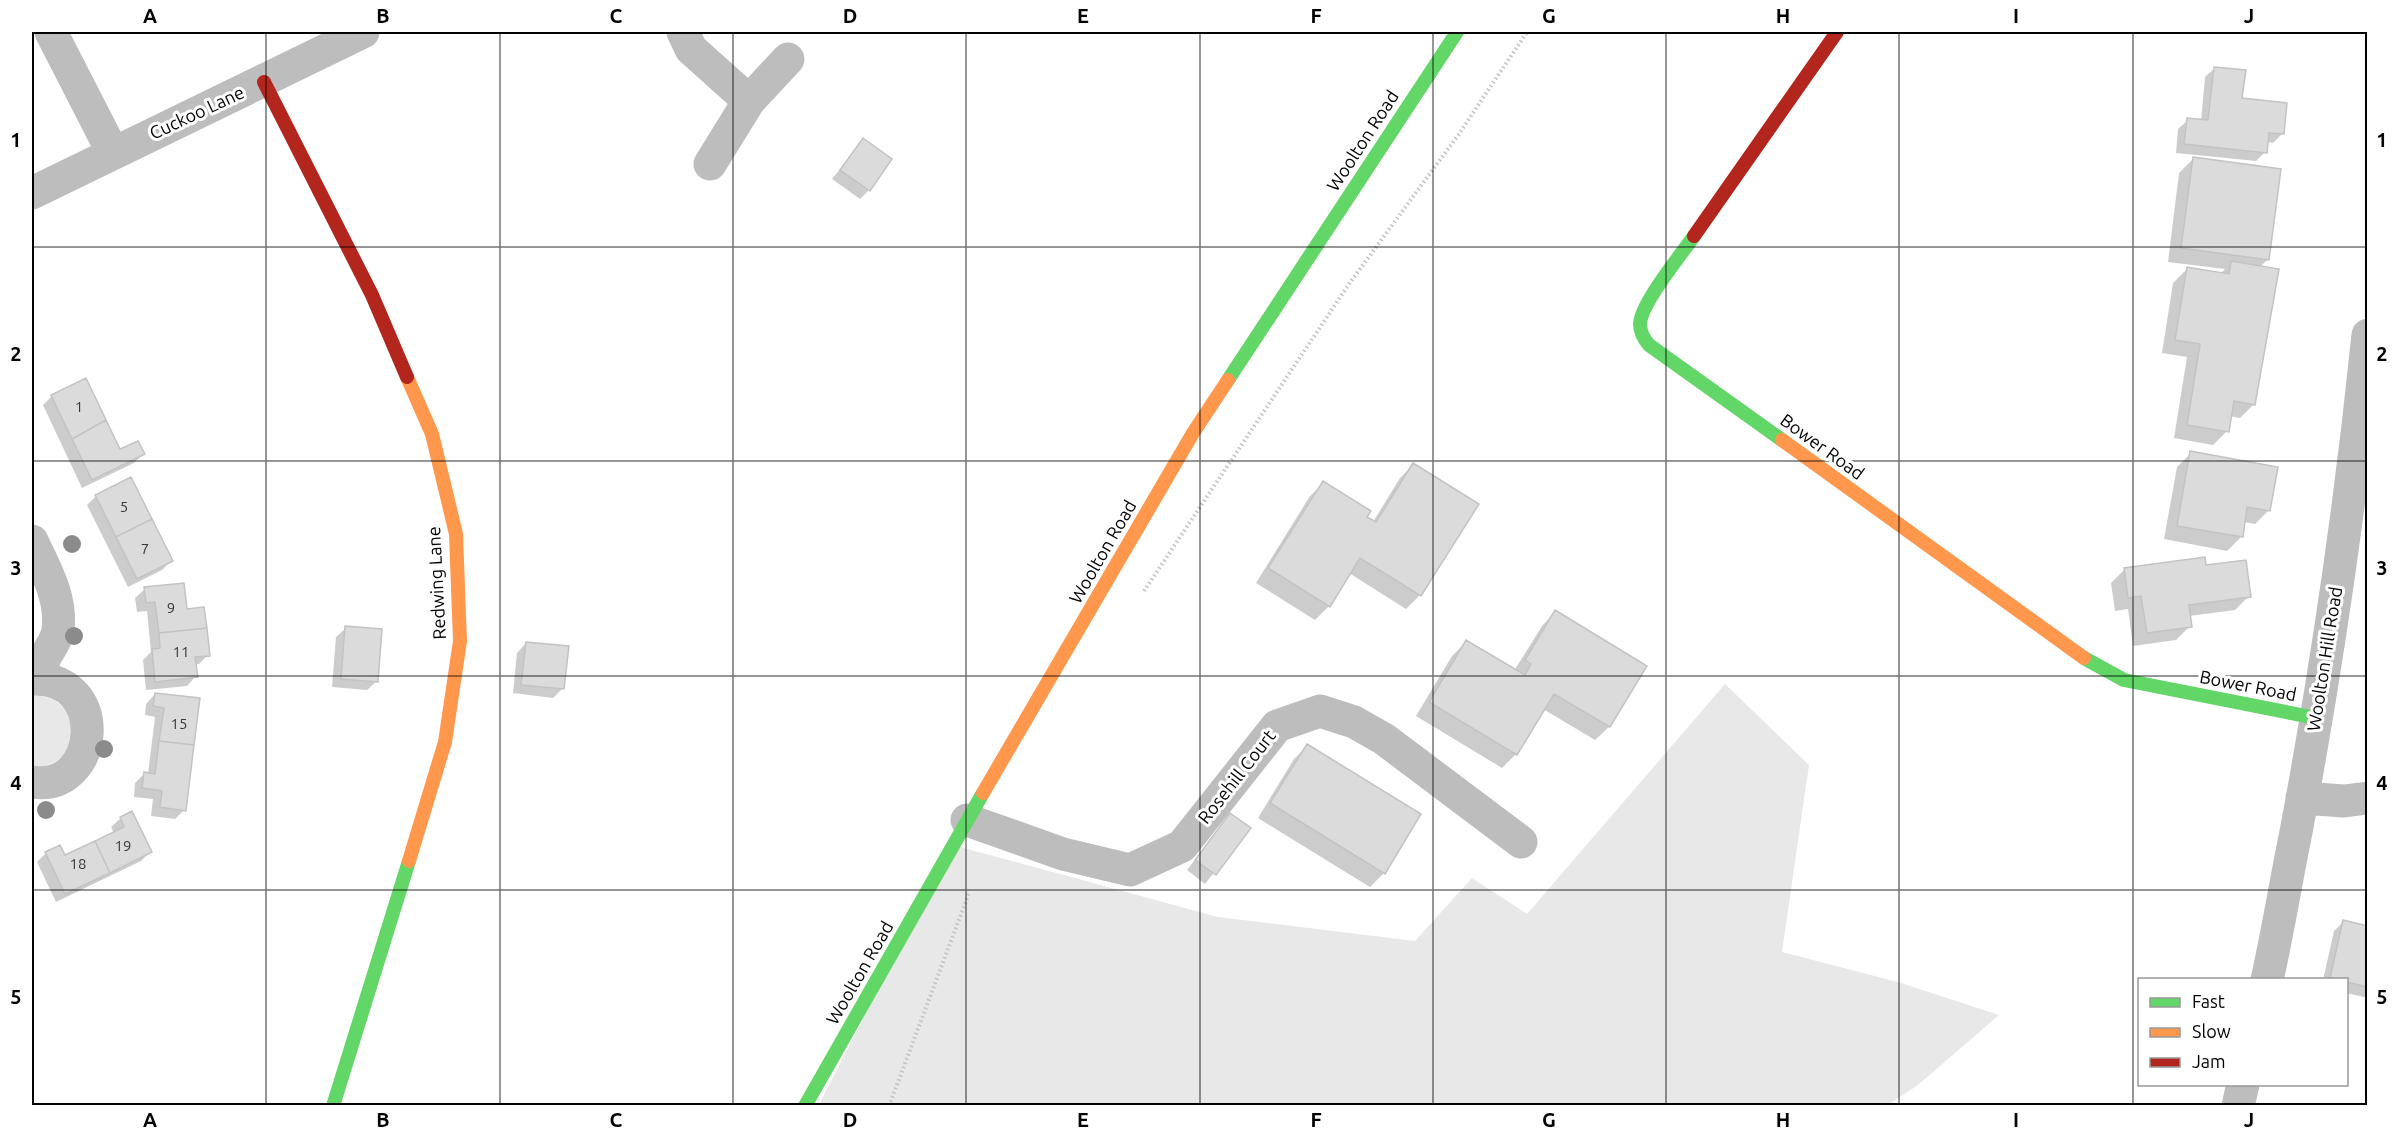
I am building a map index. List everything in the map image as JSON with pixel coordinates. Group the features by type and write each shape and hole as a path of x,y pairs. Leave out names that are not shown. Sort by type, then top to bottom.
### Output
{"street":[{"path":"51,32 113,153"},
{"name":"Cuckoo Lane","path":"32,193 363,32"},
{"path":"683,32 691,49 749,100"},
{"name":"Woolton Road","path":"805,1106 966,820 1192,433 1457,32"},
{"name":"Bower Road","path":"1837,32 1648,302 1640,321 1644,338 1649,345 2110,675 2124,680 2316,718"},
{"path":"710,164 749,100 788,59"},
{"name":"Redwing Lane","path":"264,82 372,295 432,434 456,534 460,641 445,742 333,1106"},
{"name":"Woolton Hill Road","path":"2267,978 2316,718 2354,471 2367,335"},
{"path":"32,541 56,591 58,632 41,666 38,679 60,684 74,694 84,708 88,725 87,742 81,759 69,771 54,780 32,782"},
{"name":"Rosehill Court","path":"966,820 1063,854 1130,870 1182,846 1276,726 1320,711 1354,722 1384,739 1521,842"},
{"path":"2302,798 2344,801 2367,798"},
{"path":"2238,1106 2243,1086"}],"path":[{"path":"1141,596 1349,284 1459,134 1527,32"},
{"path":"890,1106 970,891"}],"shaded area":[{"path":"1725,684 1809,765 1782,952 1898,982 1999,1015 1918,1085 1888,1105 818,1106 953,845 1218,917 1415,941 1472,878 1527,914"},
{"path":"32,695 50,699 63,707 71,719 73,732 70,745 62,756 50,764 32,768"}],"building":[{"path":"2214,67 2246,70 2242,98 2287,103 2284,134 2269,133 2267,153 2184,144 2187,118 2208,120"},
{"path":"863,138 892,159 870,191 840,170"},
{"path":"2193,157 2281,169 2269,260 2181,248"},
{"path":"2231,261 2279,269 2255,405 2234,401 2229,432 2187,425 2200,344 2175,340 2187,267 2229,274"},
{"path":"86,378 106,420 72,439 51,395"},
{"path":"106,420 120,449 138,441 145,454 92,480 72,439"},
{"path":"2190,451 2278,467 2270,511 2247,507 2243,537 2177,526"},
{"path":"1413,463 1479,504 1421,596 1360,558 1330,607 1268,568 1323,481 1371,511 1367,517 1376,522"},
{"path":"131,477 152,519 116,537 95,495"},
{"path":"152,519 173,561 137,579 116,537"},
{"path":"2205,557 2206,565 2246,560 2251,597 2189,605 2192,627 2147,633 2141,596 2128,598 2124,568"},
{"path":"184,583 187,609 204,607 207,628 159,633 155,602 146,603 144,587"},
{"path":"1555,610 1647,666 1610,727 1554,694 1517,755 1429,702 1466,640 1525,675 1531,664 1525,660"},
{"path":"345,626 382,629 378,682 341,679"},
{"path":"207,628 210,656 195,657 198,677 155,682 152,649 160,648 159,633"},
{"path":"526,642 569,646 564,689 521,685"},
{"path":"155,693 200,698 194,745 159,741 164,708 153,706"},
{"path":"159,741 194,745 186,811 160,807 162,791 142,788 144,772 155,774"},
{"path":"1307,744 1421,814 1385,874 1270,803"},
{"path":"132,811 152,852 110,873 95,841 124,827 120,817"},
{"path":"1230,813 1251,828 1216,875 1195,860"},
{"path":"95,841 110,873 65,894 45,852 60,845 65,855"},
{"path":"2343,920 2368,926 2368,987 2348,982 2348,978 2330,978"}],"traffic: fast":[{"path":"1228,380 1457,32"},
{"path":"1694,236 1662,279 1647,304 1640,324 1643,335 1649,345 1782,440"},
{"path":"2084,658 2124,680 2316,718"},
{"path":"805,1106 983,793"},
{"path":"333,1106 409,861"}],"traffic: slow":[{"path":"407,377 432,434 456,534 460,641 445,742 409,861"},
{"path":"983,793 1193,433 1228,380"},
{"path":"1782,440 2084,658"}],"traffic: jam":[{"path":"1694,236 1837,32"},
{"path":"264,82 372,295 407,377"}]}
